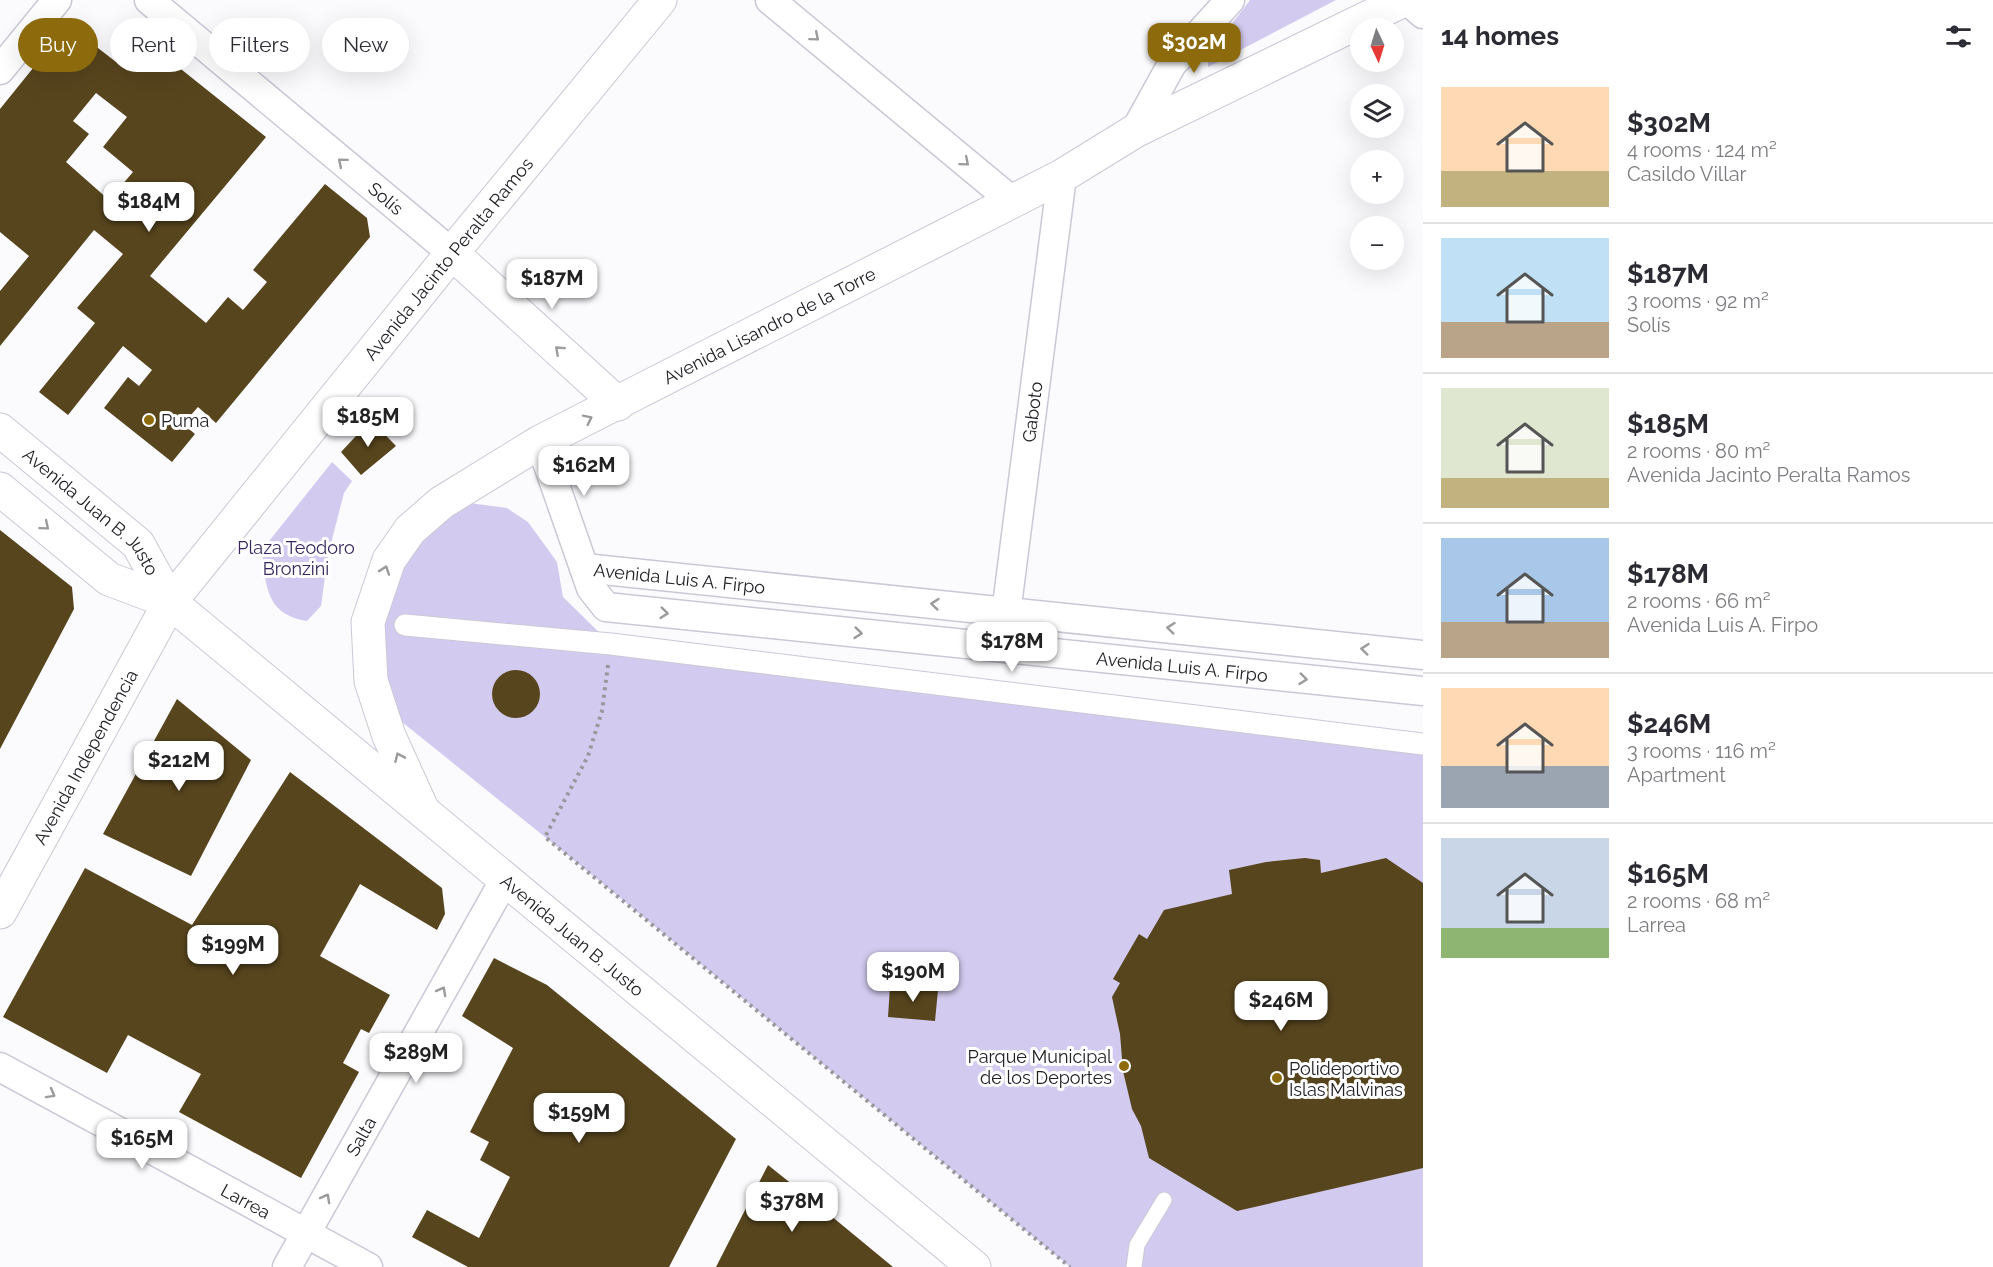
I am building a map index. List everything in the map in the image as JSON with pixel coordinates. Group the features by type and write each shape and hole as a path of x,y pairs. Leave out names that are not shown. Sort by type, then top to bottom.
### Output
{"main road":[{"name":"Avenida Jacinto Peralta Ramos","path":"170,602 660,0"},
{"name":"Avenida Lisandro de la Torre","path":"423,811 389,736 371,681 368,622 389,560 410,530 441,503 540,442 1062,176 1135,131 1405,0"},
{"name":"Solís","path":"452,254 618,404"},
{"name":"Avenida Juan B. Justo","path":"0,430 138,544 170,602"},
{"name":"Avenida Juan B. Justo","path":"0,489 109,579 170,602 974,1267"},
{"name":"Avenida Independencia","path":"0,912 170,602"}],"street":[{"path":"0,70 57,0"},
{"name":"Solís","path":"149,0 452,254"},
{"path":"770,0 1012,201"},
{"path":"1135,131 1172,64 1230,0"},
{"path":"1405,0 1423,14"},
{"name":"Gaboto","path":"1002,648 1062,176"},
{"path":"540,442 584,568"},
{"name":"Avenida Luis A. Firpo","path":"1423,654 584,568 591,588 606,607 1423,691"},
{"path":"405,625 611,644 1423,744"},
{"name":"Salta","path":"287,1267 505,879"},
{"name":"Larrea","path":"0,1066 368,1267"}],"lane":[{"path":"1134,1267 1137,1245 1164,1200"}],"path":[{"path":"611,644 602,711 588,756 545,837 1070,1267"}],"green space":[{"path":"1250,0 1336,0 1208,67 1208,55"},
{"name":"Plaza Teodoro Bronzini","path":"332,462 352,481 344,493 328,555 321,606 307,621 283,612 275,605 267,586 262,550"},
{"name":"Parque Municipal de los Deportes","path":"469,503 507,508 528,522 557,562 563,597 611,644 1423,744 1423,1267 1070,1267 402,722 379,666 377,610 404,555 440,517"}],"building":[{"path":"98,48 110,57 110,72 185,72 266,137 150,276 206,323 228,297 243,310 267,282 253,270 325,184 367,218 370,237 216,423 198,407 183,424 195,434 172,462 104,408 128,377 139,386 152,370 123,346 68,415 39,392 95,323 77,308 123,254 94,230 0,346 0,291 29,256 0,232 0,109 30,72 98,72","holes":["96,93 127,117 103,147 133,172 109,200 66,162 89,134 73,121"]},
{"path":"371,420 396,446 361,475 341,452"},
{"path":"0,530 72,587 74,609 0,749"},
{"path":"511,670 521,670 533,677 540,689 540,699 533,711 521,718 511,718 496,707 492,699 492,689 503,674"},
{"path":"177,699 251,760 191,876 103,834"},
{"path":"290,772 442,888 445,914 437,930 360,884 320,956 390,995 369,1033 361,1029 343,1063 359,1072 301,1178 179,1112 201,1074 128,1035 107,1073 3,1017 85,868 192,925"},
{"name":"Polideportivo Islas Malvinas","path":"1305,858 1320,860 1321,873 1386,858 1423,883 1423,1168 1237,1211 1149,1158 1141,1126 1132,1109 1123,1071 1120,1034 1112,997 1120,983 1113,979 1139,934 1147,939 1164,910 1232,894 1229,870 1266,862"},
{"path":"494,958 547,985 736,1139 669,1267 468,1267 412,1237 427,1210 479,1238 510,1177 480,1160 489,1142 470,1132 513,1048 462,1016"},
{"path":"890,986 938,990 935,1021 888,1017"},
{"path":"768,1165 813,1201 893,1267 716,1267"}],"place":[{"name":"Puma","path":"149,420"},
{"name":"Parque Municipal de los Deportes","path":"1124,1066"},
{"name":"Polideportivo Islas Malvinas","path":"1277,1078"}]}
